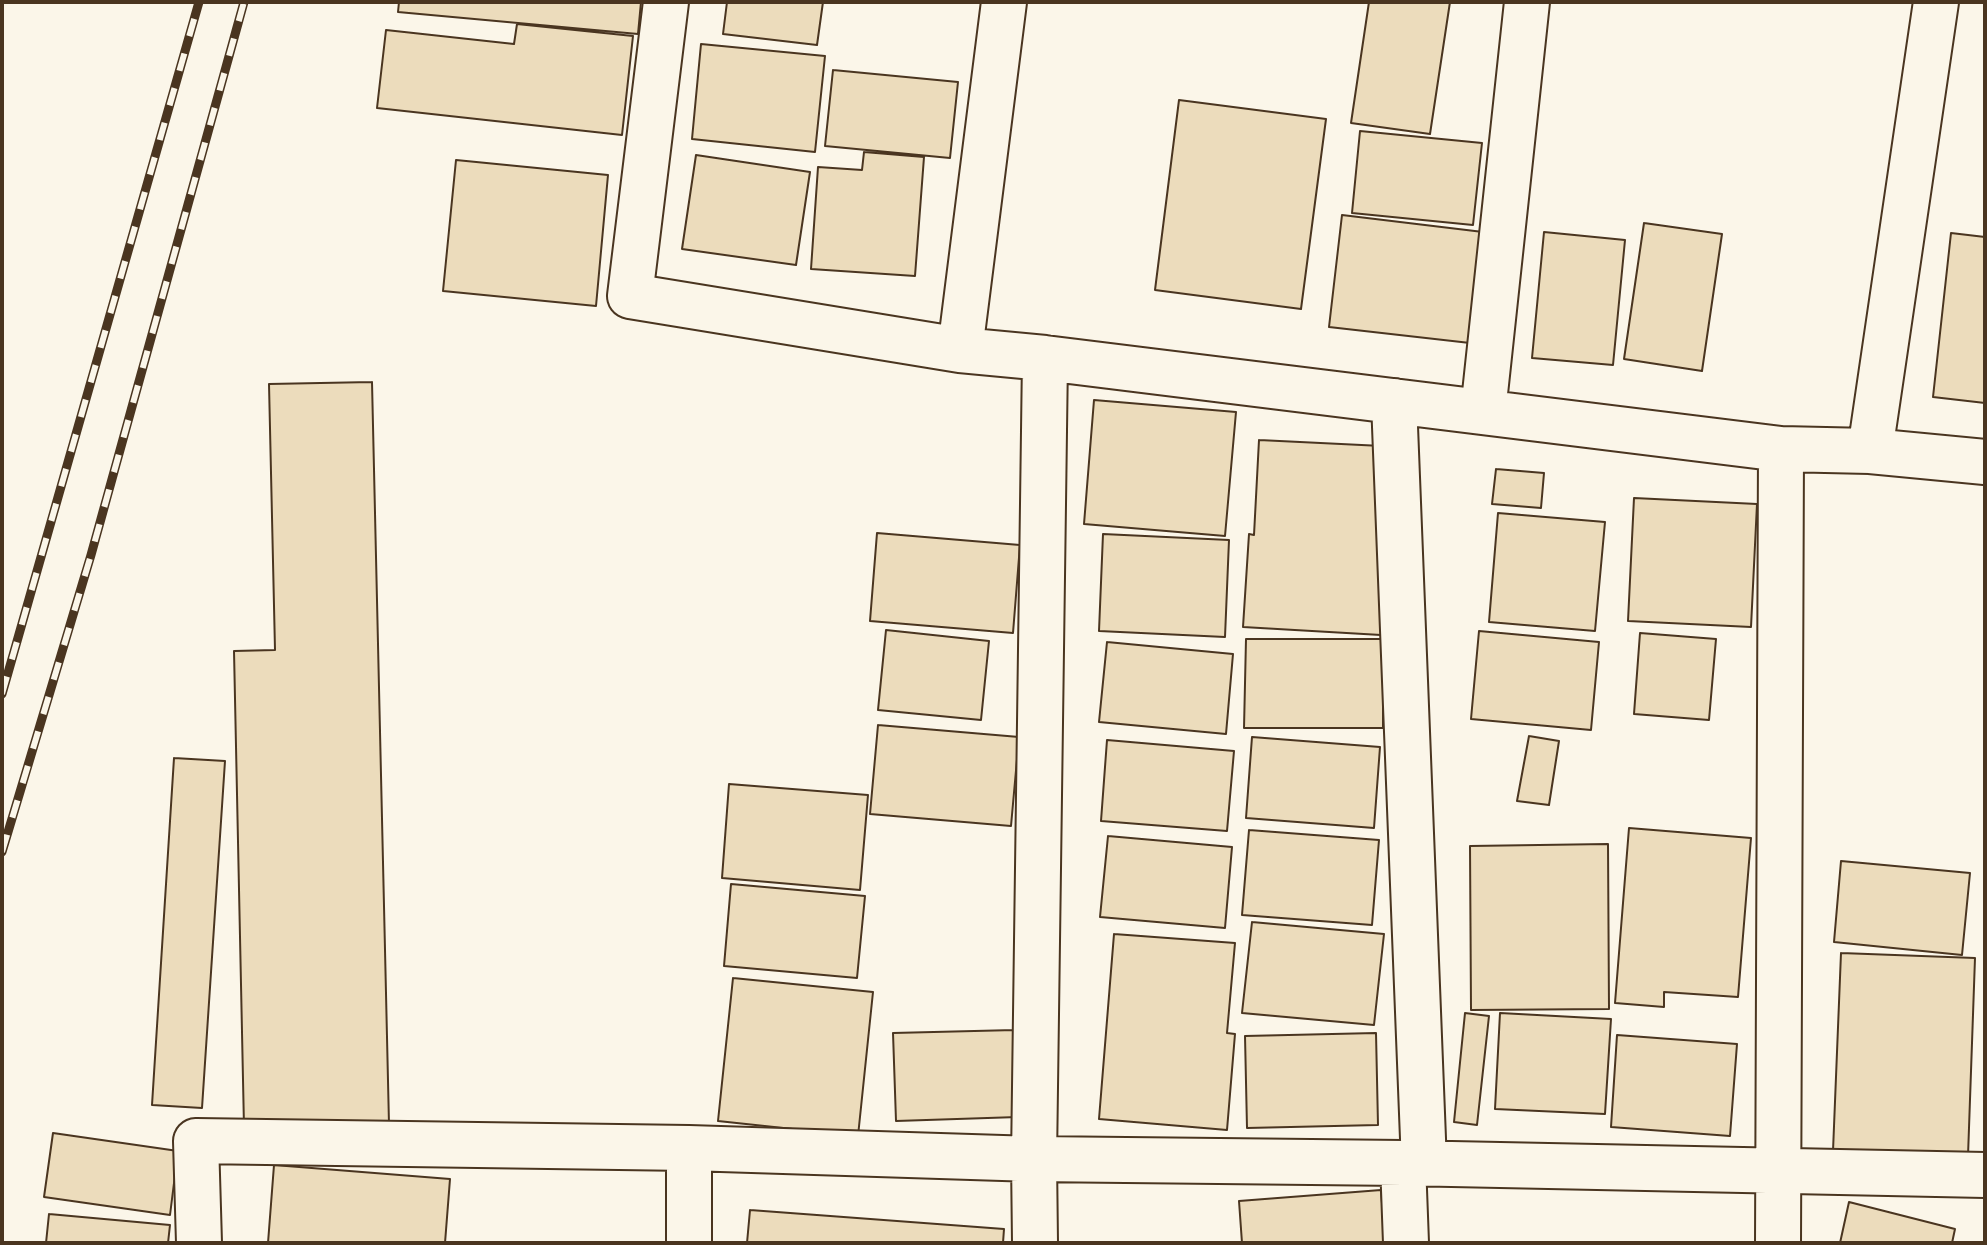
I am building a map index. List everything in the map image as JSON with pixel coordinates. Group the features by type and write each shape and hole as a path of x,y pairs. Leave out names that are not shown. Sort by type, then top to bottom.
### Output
{"street":[{"path":"666,2 630,296 960,350 1781,449 1870,451 1985,462"},
{"path":"960,350 1004,2"},
{"path":"1483,412 1527,2"},
{"path":"1870,451 1936,2"},
{"path":"1035,1243 1045,358"},
{"path":"1394,401 1414,1164 1406,1243"},
{"path":"1778,1243 1781,449"},
{"path":"199,1243 196,1141 1985,1175"},
{"path":"689,1148 689,1243"}],"building":[{"path":"399,2 641,2 638,34 398,12"},
{"path":"727,2 823,2 817,45 723,34"},
{"path":"1369,2 1450,2 1430,134 1351,123"},
{"path":"517,24 633,36 622,135 377,108 386,30 514,44"},
{"path":"701,44 825,56 815,152 692,139"},
{"path":"833,70 958,82 950,158 825,146"},
{"path":"1179,100 1326,119 1301,309 1155,290"},
{"path":"1360,131 1482,143 1473,225 1352,213"},
{"path":"864,152 924,157 915,276 811,269 818,167 862,170"},
{"path":"696,155 810,172 796,265 682,249"},
{"path":"456,160 608,175 596,306 443,291"},
{"path":"1342,215 1483,232 1470,343 1329,327"},
{"path":"1644,223 1722,234 1702,371 1624,359"},
{"path":"1544,232 1625,240 1613,365 1532,358"},
{"path":"1951,233 1985,237 1985,403 1933,397"},
{"path":"372,382 389,1124 244,1127 234,651 275,650 269,384"},
{"path":"1094,400 1236,412 1225,536 1084,524"},
{"path":"1259,440 1382,446 1381,635 1243,627 1249,534 1254,535"},
{"path":"1496,469 1544,473 1541,508 1492,504"},
{"path":"1634,498 1757,504 1751,627 1628,621"},
{"path":"1498,513 1605,522 1595,631 1489,622"},
{"path":"877,533 1020,545 1013,633 870,621"},
{"path":"1103,534 1229,540 1225,637 1099,631"},
{"path":"886,630 989,641 981,720 878,710"},
{"path":"1479,631 1599,642 1591,730 1471,719"},
{"path":"1640,633 1716,639 1709,720 1634,714"},
{"path":"1246,639 1383,639 1383,728 1244,728"},
{"path":"1107,642 1233,654 1226,734 1099,722"},
{"path":"878,725 1019,737 1011,826 870,814"},
{"path":"1529,736 1559,741 1549,805 1517,801"},
{"path":"1252,737 1380,747 1374,828 1246,818"},
{"path":"1107,740 1234,751 1227,831 1101,821"},
{"path":"174,758 225,761 202,1108 152,1105"},
{"path":"729,784 868,795 860,890 722,878"},
{"path":"1629,828 1751,838 1738,997 1664,992 1664,1007 1615,1003"},
{"path":"1249,830 1379,840 1372,925 1242,915"},
{"path":"1108,836 1232,847 1225,928 1100,917"},
{"path":"1608,844 1609,1009 1471,1010 1470,846"},
{"path":"1841,861 1970,873 1962,955 1834,942"},
{"path":"731,884 865,896 857,978 724,966"},
{"path":"1252,922 1384,934 1374,1025 1242,1013"},
{"path":"1114,934 1235,943 1227,1033 1235,1034 1227,1130 1099,1119"},
{"path":"1841,953 1975,958 1968,1156 1833,1151"},
{"path":"733,978 873,992 858,1136 718,1121"},
{"path":"1465,1013 1489,1016 1477,1125 1454,1122"},
{"path":"1500,1013 1611,1019 1605,1114 1495,1109"},
{"path":"1015,1030 1018,1117 896,1121 893,1033"},
{"path":"1376,1033 1378,1125 1247,1128 1245,1036"},
{"path":"1617,1035 1737,1044 1730,1136 1611,1127"},
{"path":"53,1133 178,1151 170,1215 44,1197"},
{"path":"274,1165 450,1179 445,1243 268,1243"},
{"path":"1381,1190 1385,1243 1242,1243 1239,1201"},
{"path":"1849,1202 1955,1229 1952,1243 1840,1243"},
{"path":"750,1210 1004,1229 1003,1243 747,1243"},
{"path":"49,1214 170,1225 168,1243 46,1243"}],"railway":[{"path":"2,694 199,2"},
{"path":"2,852 91,555 244,2"}]}
